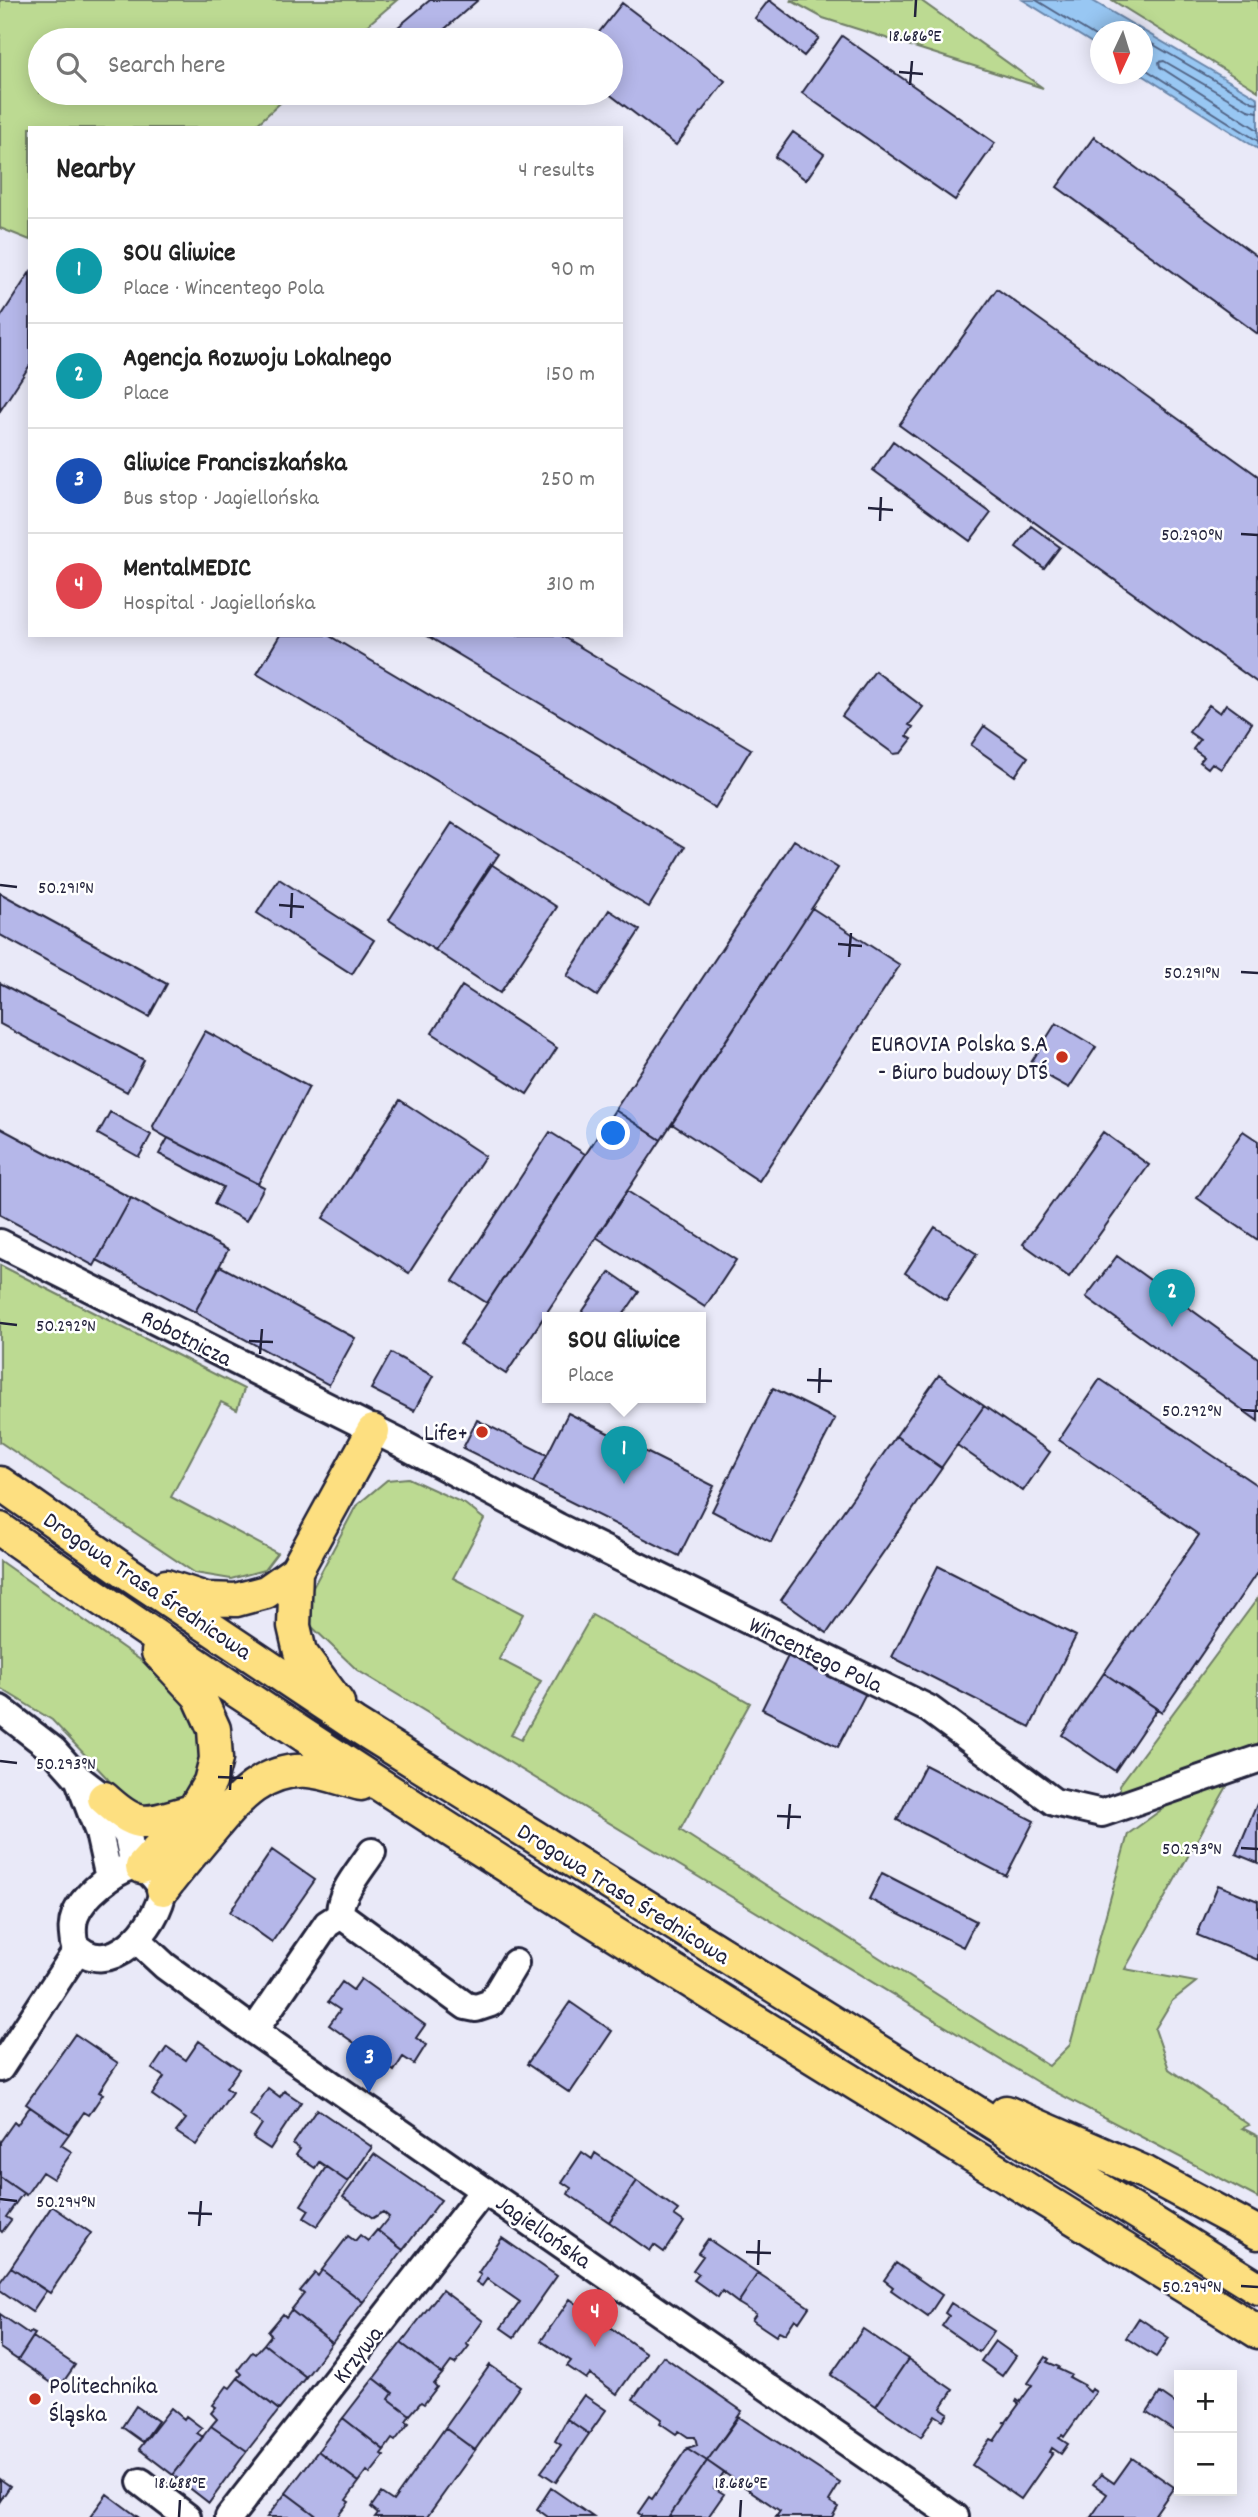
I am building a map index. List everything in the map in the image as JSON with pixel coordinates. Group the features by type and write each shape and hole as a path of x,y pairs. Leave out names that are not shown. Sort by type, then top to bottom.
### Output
{"main road":[{"path":"128,1573 206,1599 236,1600 266,1592 296,1571 373,1431"},
{"name":"Drogowa Trasa Średnicowa","path":"0,1483 128,1573 354,1724 1258,2288"},
{"name":"Drogowa Trasa Średnicowa","path":"0,1529 135,1625 389,1792 563,1903 1258,2332"},
{"path":"296,1571 294,1626 300,1652 354,1724"},
{"path":"135,1625 181,1680 199,1696 214,1729 214,1769 206,1789 146,1874"},
{"path":"146,1874 250,1788 271,1776 288,1771 310,1771 389,1792"},
{"path":"104,1798 121,1814 139,1822 160,1822 193,1811"},
{"path":"902,2066 1146,2174 1258,2234"}],"street":[{"name":"Robotnicza","path":"0,1243 373,1431"},
{"name":"Wincentego Pola","path":"373,1431 558,1527 929,1709 1054,1802 1102,1813 1258,1759"},
{"path":"0,1709 53,1750 78,1778 104,1798 162,1899 154,1919 137,1940 118,1953 102,1957 88,1956 78,1950 74,1944 72,1926 79,1907 109,1878 124,1868 146,1874"},
{"path":"78,1778 99,1833 109,1878"},
{"path":"372,1852 342,1897 339,1907 341,1915 466,2006 476,2008 491,2003 515,1963"},
{"path":"254,2031 327,1924 341,1915"},
{"name":"Jagiellońska","path":"137,1940 164,1966 254,2031 955,2517"},
{"path":"0,2068 78,1950"},
{"name":"Krzywa","path":"229,2517 484,2190"},
{"path":"141,2482 187,2517"}],"green space":[{"path":"0,0 397,0 364,28 28,28 28,105 278,105 255,126 28,126 28,239 0,228"},
{"path":"790,0 920,0 1043,88 823,18"},
{"path":"1112,0 1258,0 1258,91 1153,26 1153,21 1146,21"},
{"path":"0,1265 244,1389 237,1410 221,1402 171,1497 277,1553 264,1570 231,1579 195,1573 0,1442"},
{"path":"408,1478 465,1504 484,1519 453,1578 523,1614 499,1659 541,1681 511,1735 521,1740 592,1615 750,1703 680,1830 1049,2066 1070,2045 1128,1834 1168,1805 1230,1781 1125,1969 1196,1982 1172,2001 1155,2029 1169,2069 1249,2125 1242,2128 1258,2136 1258,2198 1042,2085 357,1670 308,1623 311,1591 356,1506 387,1480"},
{"path":"0,1561 180,1688 207,1745 187,1799 168,1811 128,1804 52,1720 0,1688"},
{"path":"1258,1598 1258,1744 1214,1767 1123,1796 1119,1786"}],"water":[{"path":"1023,0 1091,0 1127,21 1090,21 1090,42"},
{"path":"1153,36 1258,98 1258,149 1153,82"}],"building":[{"path":"430,0 478,0 446,28 398,27"},
{"path":"769,0 819,38 804,56 755,18"},
{"path":"622,3 725,81 676,145 623,104 623,28 602,28"},
{"path":"842,36 995,143 955,200 802,93"},
{"path":"793,132 824,154 806,180 775,157"},
{"path":"1094,137 1258,257 1258,334 1057,187"},
{"path":"28,275 28,368 0,411 0,318"},
{"path":"997,289 1258,476 1258,683 899,425"},
{"path":"893,441 991,513 970,541 873,470"},
{"path":"1031,526 1060,547 1044,568 1016,547"},
{"path":"279,637 331,637 685,847 649,907 257,674"},
{"path":"429,637 563,637 751,749 715,808"},
{"path":"875,671 923,707 909,725 913,727 907,736 912,739 901,753 894,754 842,716"},
{"path":"1226,704 1252,723 1221,769 1212,763 1208,768 1200,762 1204,757 1193,749 1200,740 1189,732 1209,705 1220,713"},
{"path":"984,726 1028,757 1015,776 971,745"},
{"path":"452,823 499,854 435,950 389,920"},
{"path":"794,840 838,868 661,1140 615,1110"},
{"path":"491,864 557,907 500,993 435,950"},
{"path":"279,879 374,940 352,974 257,913"},
{"path":"0,893 167,984 149,1017 0,935"},
{"path":"812,908 900,965 759,1181 672,1124"},
{"path":"609,910 640,930 597,996 567,976"},
{"path":"0,983 144,1060 127,1092 0,1024"},
{"path":"462,986 557,1048 527,1094 432,1033"},
{"name":"EUROVIA Polska S.A - Biuro budowy DTŚ","path":"1056,1023 1096,1047 1069,1088 1029,1066"},
{"path":"205,1031 309,1087 258,1184 154,1130 153,1126"},
{"path":"400,1100 485,1156 409,1273 323,1218"},
{"path":"615,1110 661,1140 547,1312 542,1312 542,1320 506,1374 460,1344"},
{"path":"110,1112 151,1135 139,1157 98,1134"},
{"path":"0,1128 131,1198 94,1266 0,1215"},
{"path":"1243,1131 1258,1141 1258,1240 1197,1198"},
{"path":"550,1132 585,1154 487,1303 453,1281"},
{"path":"1103,1132 1149,1165 1069,1277 1023,1244"},
{"path":"168,1138 264,1187 246,1221 214,1204 223,1187 159,1154"},
{"path":"627,1191 736,1260 705,1307 596,1237"},
{"path":"131,1198 228,1250 195,1312 97,1260"},
{"path":"935,1227 977,1254 946,1300 905,1273"},
{"path":"1117,1256 1258,1358 1258,1421 1086,1297"},
{"path":"220,1266 355,1338 329,1385 195,1312"},
{"path":"610,1272 639,1292 625,1312 582,1312"},
{"path":"391,1353 433,1376 414,1411 371,1389"},
{"path":"939,1375 984,1406 941,1468 896,1436"},
{"path":"1100,1379 1258,1486 1258,1576 1256,1574 1162,1712 1104,1673 1199,1535 1059,1440"},
{"path":"773,1388 835,1419 771,1542 712,1511"},
{"path":"984,1406 1050,1452 1023,1491 957,1445"},
{"path":"568,1413 714,1486 679,1556 533,1483"},
{"path":"477,1420 547,1455 533,1483 463,1448"},
{"path":"896,1436 942,1468 827,1633 781,1600"},
{"path":"938,1566 1076,1636 1030,1727 892,1657"},
{"path":"789,1654 866,1693 838,1747 762,1709"},
{"path":"1104,1673 1157,1709 1115,1771 1062,1735"},
{"path":"925,1765 1034,1821 1006,1876 897,1820"},
{"path":"1258,1804 1258,1863 1236,1854"},
{"path":"272,1850 315,1880 272,1942 230,1912"},
{"path":"882,1873 976,1921 963,1947 869,1899"},
{"path":"1218,1885 1258,1901 1258,1960 1197,1935"},
{"path":"361,1979 425,2025 416,2038 426,2045 414,2064 403,2057 394,2071 329,2025 340,2010 328,2002 342,1982 353,1990"},
{"path":"570,2002 612,2031 570,2093 527,2064"},
{"path":"75,2034 118,2063 99,2092 103,2094 89,2115 84,2112 69,2134 26,2104"},
{"path":"199,2041 239,2069 226,2088 232,2092 196,2145 176,2132 186,2119 152,2095 164,2077 152,2069 167,2047 186,2060"},
{"path":"268,2088 280,2097 284,2091 301,2102 270,2149 253,2138 262,2124 250,2116"},
{"path":"30,2107 69,2134 61,2145 72,2152 53,2179 42,2172 26,2195 0,2177 0,2142 14,2122 17,2125"},
{"path":"317,2109 372,2147 348,2182 319,2162 315,2168 296,2155 300,2149 293,2144"},
{"path":"582,2152 592,2159 595,2153 637,2181 609,2222 568,2194 571,2188 562,2182"},
{"path":"374,2154 441,2200 403,2250 378,2231 389,2217 383,2212 373,2218 343,2197"},
{"path":"326,2167 348,2182 317,2226 304,2218 309,2210 301,2205"},
{"path":"0,2177 23,2193 6,2217 11,2220 2,2232 0,2230"},
{"path":"637,2181 678,2210 674,2215 684,2222 664,2252 654,2245 650,2251 609,2222"},
{"path":"52,2206 91,2233 50,2293 11,2267"},
{"path":"377,2230 403,2250 363,2302 322,2270 348,2236 355,2241 360,2235 368,2241"},
{"path":"502,2238 557,2276 514,2337 501,2328 520,2302 487,2279 482,2286 476,2282 481,2275 478,2273"},
{"path":"708,2239 758,2273 738,2303 722,2291 718,2297 694,2280 699,2274 693,2270 703,2256 698,2253"},
{"path":"896,2263 942,2295 928,2316 891,2290 893,2287 884,2280"},
{"path":"11,2267 46,2291 32,2312 0,2290 0,2282"},
{"path":"322,2270 363,2302 332,2343 291,2310 304,2294 300,2291 315,2273 318,2276"},
{"path":"758,2273 809,2307 799,2322 795,2319 785,2334 779,2331 776,2336 752,2320 756,2314 738,2303"},
{"path":"442,2290 483,2321 466,2344 469,2346 455,2364 451,2362 442,2374 401,2343"},
{"path":"570,2299 646,2353 617,2394 590,2374 586,2379 567,2366 571,2361 541,2341"},
{"path":"951,2303 994,2331 979,2352 942,2326 949,2316 945,2313"},
{"path":"291,2310 332,2343 306,2377 264,2344 271,2335 268,2332 283,2314 286,2317"},
{"path":"0,2314 29,2334 35,2334 18,2360 0,2348"},
{"path":"1139,2318 1169,2338 1156,2357 1126,2338"},
{"path":"863,2329 908,2359 876,2406 831,2375"},
{"path":"33,2337 75,2365 59,2388 18,2360"},
{"path":"995,2341 1016,2356 1002,2376 981,2361"},
{"path":"401,2343 442,2374 434,2384 437,2387 424,2404 421,2402 410,2415 389,2399 393,2393 374,2378"},
{"path":"264,2344 306,2377 279,2410 238,2378 242,2374 238,2370 252,2352 255,2354"},
{"path":"663,2356 742,2411 707,2461 687,2448 697,2445 695,2437 688,2437 679,2431 676,2434 660,2423 662,2419 633,2399"},
{"path":"1046,2357 1049,2359 1047,2362 1071,2375 1069,2377 1084,2385 1090,2392 1092,2389 1096,2392 1064,2437 1062,2435 1059,2438 1068,2444 1061,2454 1052,2448 1050,2452 1053,2453 1021,2499 972,2465 990,2439 994,2441 1006,2423 1003,2422 1006,2422 1019,2404 1017,2400 1020,2402 1032,2385 1028,2383"},
{"path":"908,2359 953,2390 941,2408 948,2413 943,2420 935,2415 921,2437 876,2406"},
{"path":"490,2365 520,2386 475,2450 445,2428"},
{"path":"238,2378 279,2410 247,2451 211,2426 217,2419 211,2413 216,2407 213,2405 227,2386 230,2388"},
{"path":"374,2378 393,2393 389,2399 410,2415 406,2421 409,2423 384,2450 343,2418"},
{"path":"1160,2393 1174,2403 1174,2431 1147,2413"},
{"path":"584,2395 606,2410 589,2434 567,2419"},
{"path":"136,2406 158,2421 143,2442 122,2427"},
{"path":"171,2408 184,2419 186,2416 202,2428 197,2433 203,2437 173,2475 139,2449"},
{"path":"739,2417 840,2483 829,2501 838,2507 832,2517 776,2517 780,2511 707,2461"},
{"path":"343,2418 384,2450 381,2454 384,2456 370,2474 367,2471 359,2482 318,2451"},
{"path":"567,2419 589,2434 556,2482 541,2472 561,2445 555,2441"},
{"path":"211,2426 247,2451 209,2503 173,2475"},
{"path":"445,2428 475,2450 427,2517 375,2517 378,2513 371,2507 381,2493 393,2501"},
{"path":"687,2448 707,2461 669,2517 640,2517 638,2513 649,2497 652,2499"},
{"path":"318,2451 359,2482 346,2500 349,2502 337,2517 318,2517 286,2493"},
{"path":"1132,2458 1174,2487 1153,2517 1091,2517 1107,2494 1093,2484 1101,2474 1114,2483"},
{"path":"707,2461 724,2473 714,2488 724,2494 708,2517 669,2517"},
{"path":"0,2479 10,2486 0,2501"},
{"path":"551,2488 593,2517 548,2517 537,2509"},
{"path":"286,2493 318,2517 267,2517"},
{"path":"107,2494 138,2517 90,2517"}],"place":[{"name":"EUROVIA Polska S.A - Biuro budowy DTŚ","path":"1062,1057"},
{"name":"Agencja Rozwoju Lokalnego","path":"1172,1327"},
{"name":"Life+","path":"482,1432"},
{"name":"SOU Gliwice","path":"624,1484"},
{"name":"Gliwice Franciszkańska","path":"369,2093"},
{"name":"MentalMEDIC","path":"595,2347"},
{"name":"Politechnika Śląska","path":"35,2399"}]}
